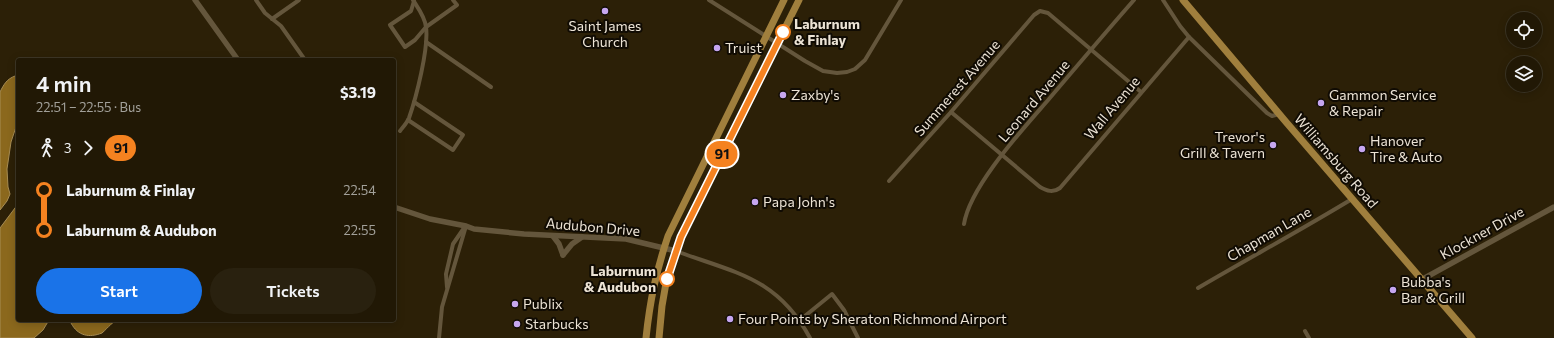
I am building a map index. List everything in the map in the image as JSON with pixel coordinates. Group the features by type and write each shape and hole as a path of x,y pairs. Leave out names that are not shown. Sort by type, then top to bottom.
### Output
{"main road":[{"path":"646,338 650,298 664,249 675,221 784,0"},
{"path":"659,338 664,295 676,251 684,230 799,0"},
{"name":"Williamsburg Road","path":"1183,0 1472,338"}],"street":[{"path":"195,0 237,58"},
{"path":"256,0 265,13 281,26 304,58"},
{"path":"272,19 299,0"},
{"path":"414,0 411,11 390,25 405,47 415,40 426,27 457,5 453,0"},
{"path":"400,131 408,120 414,102 426,42 426,27 414,0"},
{"path":"709,0 823,70 837,73 855,69 865,60 901,0"},
{"name":"Leonard Avenue","path":"964,224 968,210 985,179 1003,155 1134,0"},
{"path":"1163,0 1189,37 1267,113 1272,116 1279,114"},
{"name":"Summerest Avenue","path":"889,181 951,112 1034,15 1042,11 1048,13 1091,50"},
{"name":"Wall Avenue","path":"1003,155 1040,187 1052,192 1060,188 1140,92 1189,37"},
{"path":"426,42 491,87"},
{"path":"1091,50 1140,92"},
{"path":"408,120 453,150 464,135 414,102"},
{"path":"951,112 1003,155"},
{"name":"Chapman Lane","path":"1198,288 1352,199"},
{"name":"Klockner Drive","path":"1421,280 1554,207"},
{"name":"Audubon Drive","path":"396,208 430,219 474,229 553,236 626,239 676,251 739,274 763,285 784,302 800,320 810,338"},
{"path":"447,291 446,274 453,244 466,226"},
{"path":"439,338 442,307 466,226"},
{"path":"553,236 558,240 563,255 572,244 582,237"},
{"path":"800,320 832,294 844,310 858,338"},
{"path":"1305,331 1309,338"}],"shaded area":[{"path":"16,77 16,127 11,142 7,169 10,194 0,210 0,92 6,82"},
{"path":"16,207 16,322 48,322 43,330 34,338 0,338 0,228"},
{"path":"115,322 102,333 97,335 84,335 77,331 71,323"}],"bus line":[{"name":"91","path":"667,279 681,237 783,32"}],"place":[{"name":"Saint James Church","path":"605,11"},
{"name":"Laburnum & Finlay","path":"783,32"},
{"name":"Truist","path":"717,48"},
{"name":"Zaxby's","path":"783,95"},
{"name":"Gammon Service & Repair","path":"1321,103"},
{"name":"Trevor's Grill & Tavern","path":"1273,145"},
{"name":"Hanover Tire & Auto","path":"1362,149"},
{"name":"Papa John's","path":"755,202"},
{"name":"Laburnum & Audubon","path":"667,279"},
{"name":"Bubba's Bar & Grill","path":"1393,290"},
{"name":"Publix","path":"515,304"},
{"name":"Four Points by Sheraton Richmond Airport","path":"730,319"},
{"name":"Starbucks","path":"517,324"}]}
